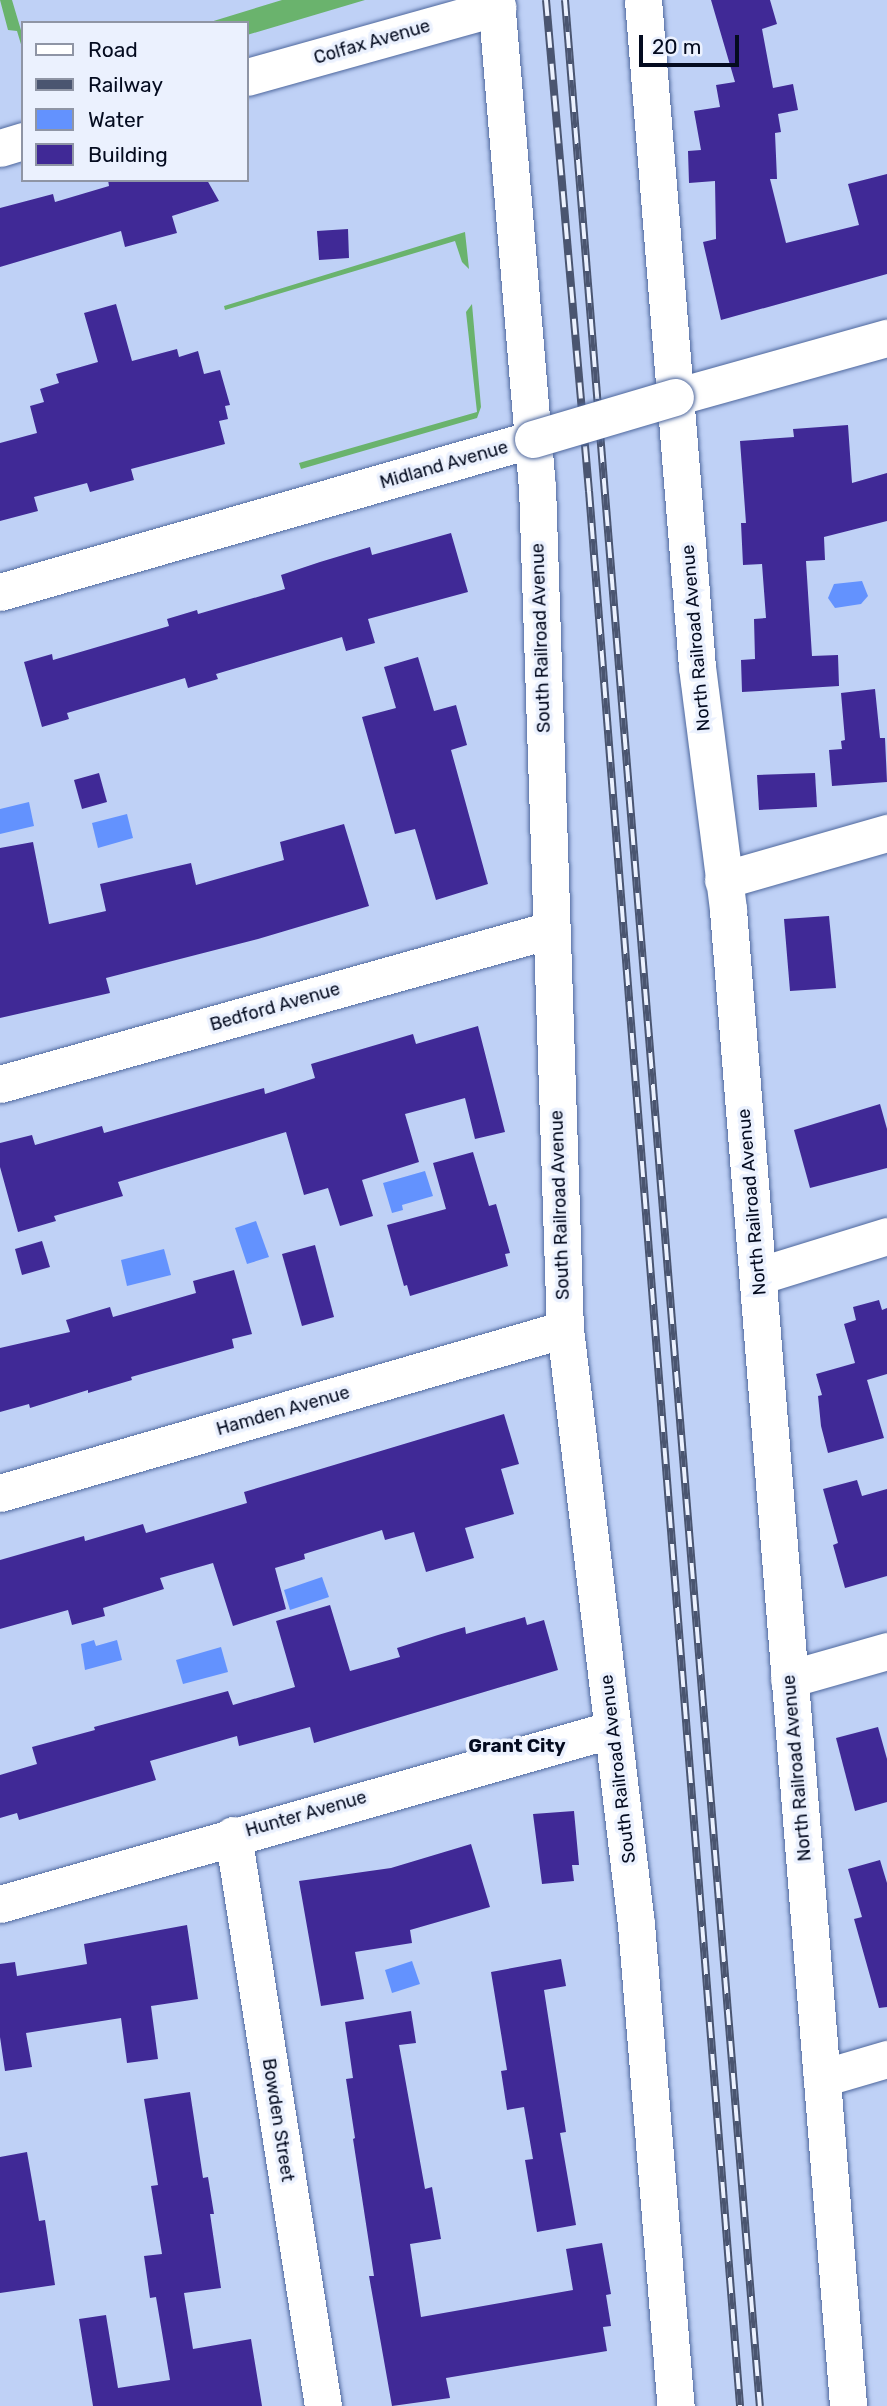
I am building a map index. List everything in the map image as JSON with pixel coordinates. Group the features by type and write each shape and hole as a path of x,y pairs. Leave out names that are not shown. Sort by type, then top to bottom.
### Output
{"street":[{"name":"North Railroad Avenue","path":"643,0 702,714 723,880 758,1276 848,2406"},
{"name":"Colfax Avenue","path":"248,77 497,3"},
{"name":"South Railroad Avenue","path":"497,3 533,439 565,1329 636,1924 677,2406"},
{"path":"0,148 21,142"},
{"name":"Midland Avenue","path":"0,592 887,338"},
{"path":"723,880 887,832"},
{"name":"Bedford Avenue","path":"0,1084 550,930"},
{"path":"758,1276 887,1236"},
{"name":"Hamden Avenue","path":"0,1493 565,1329"},
{"path":"789,1679 887,1651"},
{"name":"Hunter Avenue","path":"0,1904 233,1835 613,1729"},
{"name":"Bowden Street","path":"233,1835 323,2406"},
{"path":"822,2078 887,2059"}],"green space":[{"path":"0,0 12,0 21,30 21,44 17,31 8,30"},
{"path":"282,0 365,0 248,35 248,21 214,21"},
{"path":"465,232 469,269 462,262 455,241 225,310 224,306"},
{"path":"472,304 481,407 477,418 301,469 299,463 477,412 466,312"}],"water":[{"path":"862,581 868,596 861,604 835,608 828,598 834,584"},
{"path":"29,802 34,826 0,834 0,809"},
{"path":"127,814 133,838 98,848 92,823"},
{"path":"425,1171 433,1196 402,1205 403,1210 392,1213 383,1183"},
{"path":"256,1221 269,1257 247,1264 235,1228"},
{"path":"164,1249 171,1275 127,1286 121,1260"},
{"path":"322,1577 329,1597 290,1610 284,1590"},
{"path":"94,1640 96,1646 117,1640 122,1660 85,1670 81,1644"},
{"path":"221,1647 228,1672 183,1684 176,1660"},
{"path":"412,1961 420,1984 392,1993 385,1970"}],"building":[{"path":"711,0 770,0 777,24 762,29 773,88 793,84 798,110 778,114 781,132 775,133 777,179 770,179 786,243 859,225 848,184 887,174 887,274 721,320 703,242 716,239 715,181 689,183 688,151 701,150 694,111 720,107 716,85 735,82"},
{"path":"108,182 208,182 219,201 172,216 177,233 125,247 121,231 0,267 0,208 53,194 55,202 109,186"},
{"path":"348,229 349,258 319,260 317,231"},
{"path":"116,304 132,361 177,349 179,357 198,351 204,374 220,370 230,405 225,406 228,419 219,421 225,444 131,469 134,480 90,492 87,483 34,497 38,511 0,521 0,443 37,433 30,406 44,402 40,389 59,383 56,374 98,362 84,313"},
{"path":"848,425 852,483 887,473 887,521 824,537 825,560 806,561 812,656 838,655 839,686 742,692 741,660 755,659 754,619 766,618 762,564 743,565 741,523 746,523 740,441 794,437 793,429"},
{"path":"451,533 468,592 368,619 375,643 346,651 342,637 216,674 218,679 188,688 185,678 67,713 69,719 42,727 24,662 52,654 53,660 169,626 167,619 197,610 198,614 285,589 281,575 320,562 370,547 372,555"},
{"path":"418,657 434,711 456,705 467,745 451,750 488,884 436,900 415,829 395,834 362,717 396,708 384,667"},
{"path":"875,689 880,738 885,738 887,782 832,786 829,750 842,749 841,741 845,740 841,693"},
{"path":"99,773 107,802 82,809 74,780"},
{"path":"815,773 817,807 759,810 757,775"},
{"path":"344,824 369,906 258,939 106,978 110,993 0,1018 0,848 33,842 49,924 106,911 100,884 191,863 196,885 284,860 280,842"},
{"path":"829,916 836,988 790,991 784,919"},
{"path":"478,1026 505,1132 475,1139 465,1098 405,1114 419,1162 362,1180 373,1216 340,1226 328,1188 304,1195 286,1132 118,1182 123,1196 54,1216 56,1221 18,1232 0,1167 0,1143 32,1135 35,1145 102,1126 104,1133 264,1088 265,1094 315,1078 311,1064 413,1034 416,1044"},
{"path":"880,1104 887,1129 887,1168 810,1188 794,1130"},
{"path":"473,1152 489,1206 496,1204 510,1253 505,1254 508,1266 410,1296 407,1285 404,1286 387,1225 446,1209 433,1163"},
{"path":"42,1241 50,1267 22,1275 15,1249"},
{"path":"315,1245 334,1317 302,1326 282,1254"},
{"path":"234,1270 252,1334 232,1339 234,1348 131,1377 132,1380 88,1393 88,1390 30,1408 29,1404 0,1412 0,1348 70,1332 66,1320 110,1307 113,1317 196,1293 193,1281"},
{"path":"879,1300 882,1310 887,1308 887,1374 867,1380 884,1438 828,1453 821,1426 818,1396 822,1395 816,1374 855,1363 844,1324 856,1320 853,1307"},
{"path":"504,1414 519,1464 501,1469 514,1514 465,1528 474,1558 426,1572 414,1532 385,1540 382,1530 304,1554 305,1559 275,1568 286,1609 233,1626 213,1563 160,1578 164,1589 103,1608 105,1616 72,1625 68,1610 0,1629 0,1560 84,1536 85,1541 143,1524 146,1533 247,1503 244,1492"},
{"path":"857,1480 862,1496 887,1489 887,1576 845,1588 833,1545 838,1543 823,1489"},
{"path":"330,1605 350,1671 400,1657 397,1648 438,1635 465,1627 466,1634 525,1617 527,1625 544,1620 558,1670 314,1743 310,1727 239,1746 237,1736 150,1761 156,1780 19,1820 17,1813 0,1818 0,1775 37,1764 32,1747 95,1730 94,1727 228,1691 233,1705 295,1687 276,1621"},
{"path":"878,1727 887,1759 887,1802 855,1811 836,1738"},
{"path":"574,1811 579,1865 572,1865 574,1881 542,1884 533,1814"},
{"path":"471,1844 490,1907 410,1930 412,1943 355,1952 364,1999 321,2006 299,1881 391,1868"},
{"path":"880,1860 887,1883 887,2007 879,2008 854,1919 862,1917 848,1869"},
{"path":"187,1925 198,1999 151,2006 158,2059 127,2063 121,2018 26,2033 32,2067 5,2071 0,2037 0,1964 15,1962 17,1976 87,1964 84,1944"},
{"path":"561,1959 566,1986 544,1990 566,2132 560,2133 576,2225 537,2232 525,2160 533,2159 524,2107 507,2110 501,2071 507,2070 491,1972"},
{"path":"411,2011 416,2043 399,2045 425,2189 432,2187 441,2239 410,2244 421,2317 573,2290 566,2249 602,2243 611,2294 606,2295 611,2326 603,2327 607,2351 446,2378 450,2398 392,2406 369,2276 374,2276 346,2079 353,2078 345,2022"},
{"path":"190,2092 203,2178 208,2177 214,2214 210,2214 221,2288 184,2293 193,2349 251,2339 262,2406 93,2406 79,2319 106,2315 118,2388 170,2380 156,2297 150,2298 144,2256 162,2254 151,2186 158,2185 144,2099"},
{"path":"27,2152 39,2221 45,2220 55,2285 0,2293 0,2157"}],"railway":[{"path":"546,0 589,491 740,2406"},
{"path":"565,0 760,2406"}],"district":[{"name":"Grant City","path":"517,1746"}]}
